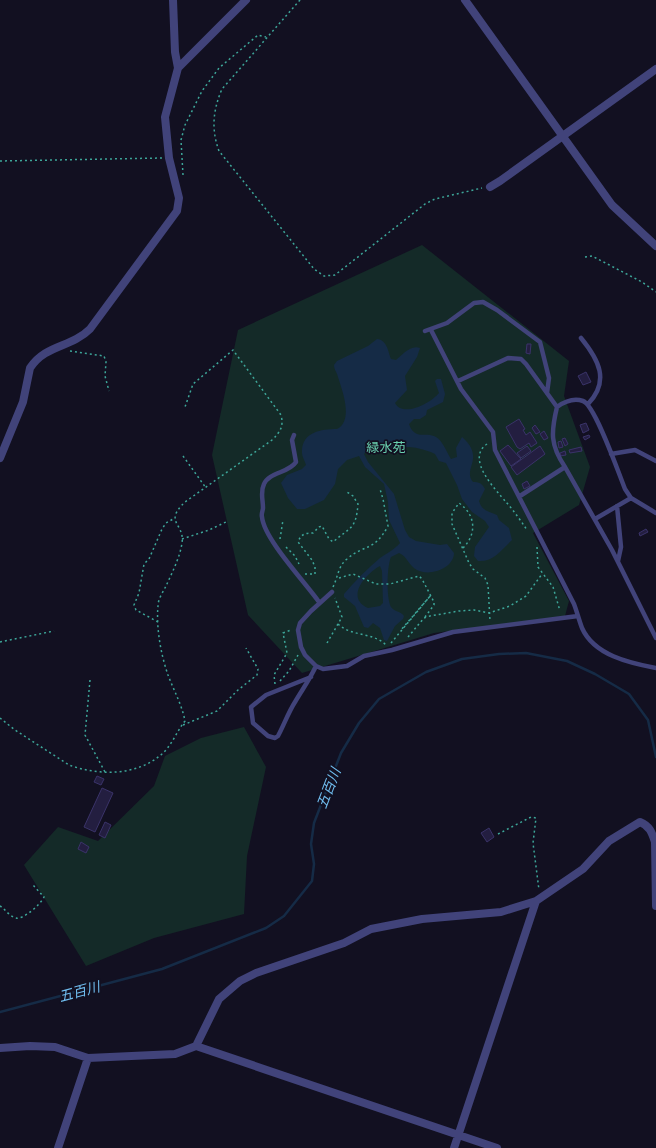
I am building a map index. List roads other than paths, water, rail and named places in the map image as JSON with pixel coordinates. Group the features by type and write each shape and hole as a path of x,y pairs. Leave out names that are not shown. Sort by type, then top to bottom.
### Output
{"street":[{"path":"0,458 23,402 30,368 33,363 44,353 74,341 90,329 177,211 179,198 169,158 165,117 178,68 175,52 173,0"},
{"path":"178,68 246,0"},
{"path":"465,0 612,205 656,246"},
{"path":"490,187 656,69"},
{"path":"196,1046 219,999 240,981 256,973 344,943 371,929 422,919 501,912 536,901 583,869 609,840 640,822 646,825 652,833 655,842 656,906"},
{"path":"454,1148 536,901"},
{"path":"0,1048 30,1046 54,1047 88,1058 175,1054 196,1046 497,1148"},
{"path":"58,1148 88,1058"}],"lane":[{"path":"425,331 431,330 446,322 474,303 483,302 497,310 540,342 549,378 547,393"},
{"path":"431,330 461,389 493,432 493,441 496,450 574,604 582,629 592,642 608,655 656,668"},
{"path":"581,338 594,355 600,369 600,385 597,392 588,404"},
{"path":"458,381 508,358 516,358 526,364 557,407 552,436 556,454 596,519 656,638"},
{"path":"557,407 575,400 588,404 625,489 631,498 656,513"},
{"path":"294,435 292,440 296,462 293,467 272,476 264,482 261,494 263,508 262,516 273,542 319,602"},
{"path":"611,454 635,450 656,461"},
{"path":"520,496 565,467"},
{"path":"596,519 631,498"},
{"path":"617,506 621,547 618,561"},
{"path":"332,592 319,602 300,623 299,628 298,638 305,655 316,666 323,669 347,666 364,656 400,648 453,632 578,616"},
{"path":"311,677 273,692 251,707 253,723 268,736 275,738 278,736 295,702 311,677 316,666"}],"water":[{"path":"377,339 383,341 387,346 391,359 396,360 413,347 420,348 417,357 405,376 407,390 395,403 404,409 424,405 439,393 435,381 437,379 441,379 445,394 443,402 427,410 426,415 420,419 414,419 409,424 411,429 417,434 432,435 436,437 443,444 451,459 457,457 456,448 462,437 469,444 473,457 470,477 473,482 480,483 485,489 479,501 480,504 486,510 497,515 499,520 509,528 512,540 489,560 478,561 474,556 475,547 489,527 485,521 472,512 462,499 446,463 439,461 435,454 414,448 397,447 386,449 381,452 368,449 364,454 368,462 394,494 405,530 409,537 416,541 440,545 447,544 454,553 453,558 446,567 434,572 422,572 417,570 402,554 399,553 391,557 388,582 389,603 392,609 404,616 403,619 395,626 387,641 384,640 380,628 373,623 368,628 364,627 355,606 344,597 344,594 366,571 400,543 389,520 388,502 384,484 365,467 359,456 347,460 338,469 335,484 324,500 305,509 297,509 288,498 281,483 287,475 302,469 306,465 302,454 305,440 308,436 319,431 337,429 342,425 346,412 345,404 334,365 337,361 368,346","holes":["380,566 382,571 383,603 380,606 368,608 361,604 358,598 360,586 364,580"]}],"waterway":[{"name":"五百川","path":"0,1012 162,969 266,928 284,916 312,881 314,864 311,844 314,823 341,753 359,723 379,699 426,672 462,659 499,654 526,653 567,661 595,674 629,694 648,720 656,757"}],"park label":[{"name":"緑水苑","path":"386,447"}]}
